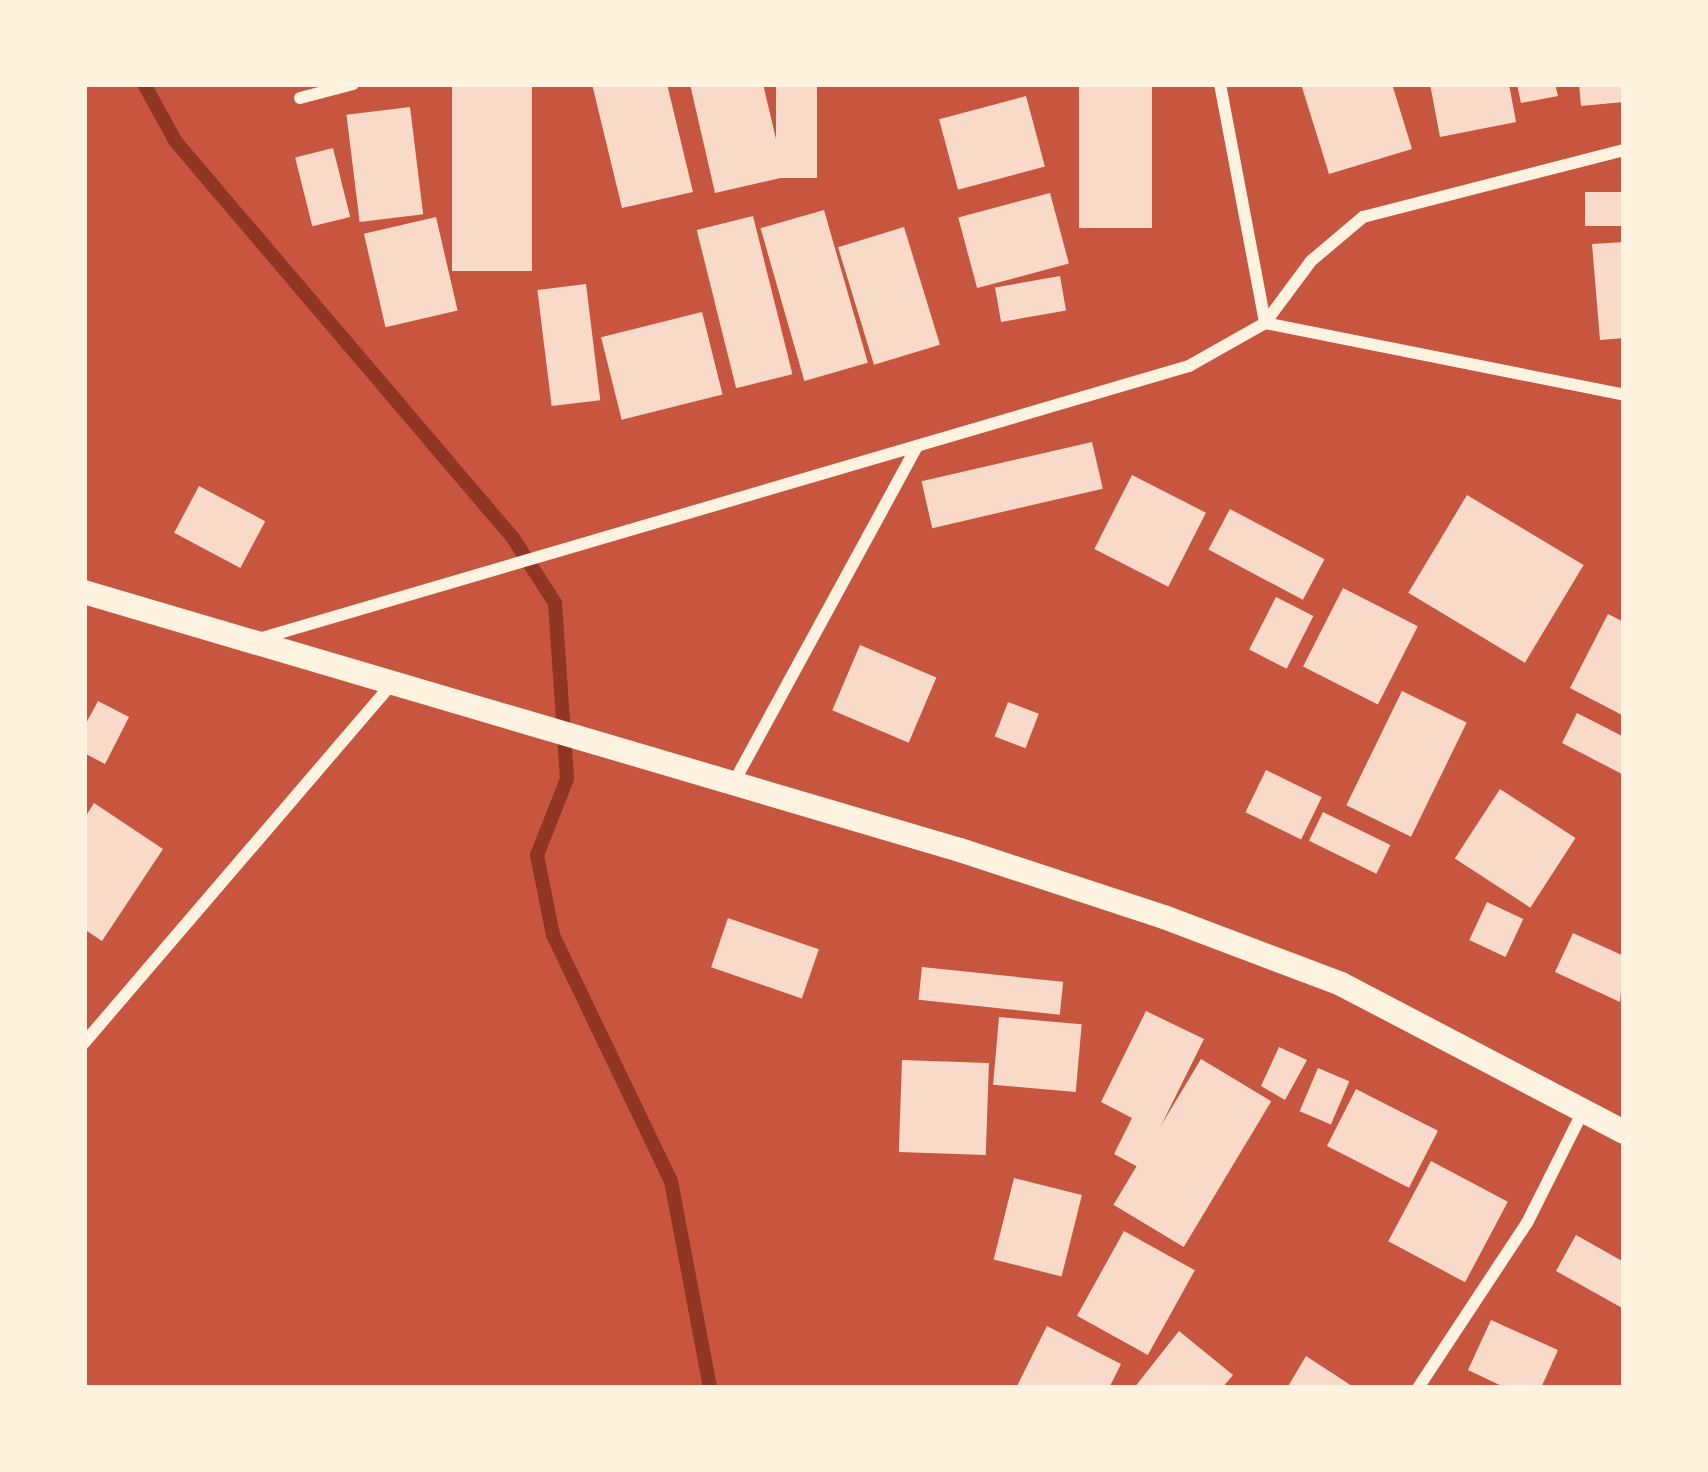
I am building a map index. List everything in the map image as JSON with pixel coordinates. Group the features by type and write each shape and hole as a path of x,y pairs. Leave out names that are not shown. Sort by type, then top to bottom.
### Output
{"main road":[{"path":"84,592 983,857 1341,984 1624,1132"}],"street":[{"path":"300,98 353,84"},
{"path":"1220,84 1265,322"},
{"path":"252,641 1189,366 1265,322 1311,261 1363,217 1624,150"},
{"path":"1265,322 1624,395"},
{"path":"734,783 917,446"},
{"path":"84,1042 393,682"},
{"path":"1418,1388 1527,1223 1583,1110"}],"building":[{"path":"452,84 532,84 532,271 452,271"},
{"path":"592,84 667,84 693,192 622,208"},
{"path":"690,84 763,84 785,177 715,193"},
{"path":"776,84 817,84 817,178 776,178"},
{"path":"1079,84 1152,84 1152,228 1079,228"},
{"path":"1301,84 1392,84 1412,149 1329,174"},
{"path":"1430,84 1509,84 1516,122 1440,137"},
{"path":"1517,84 1555,84 1558,96 1521,103"},
{"path":"1579,84 1624,84 1624,102 1581,106"},
{"path":"1026,96 1045,167 958,190 939,119"},
{"path":"410,107 423,214 360,222 346,115"},
{"path":"333,148 350,217 312,226 295,157"},
{"path":"1585,192 1624,192 1624,226 1585,226"},
{"path":"1050,193 1069,264 977,288 958,218"},
{"path":"824,210 868,363 804,381 761,228"},
{"path":"753,216 792,374 736,388 697,230"},
{"path":"436,217 458,311 385,327 364,234"},
{"path":"904,227 940,345 874,365 838,247"},
{"path":"1624,242 1624,338 1600,340 1592,244"},
{"path":"1060,276 1066,310 1001,322 995,287"},
{"path":"586,284 600,400 552,406 537,290"},
{"path":"702,312 723,394 622,420 601,337"},
{"path":"1092,442 1103,489 932,528 921,481"},
{"path":"1132,475 1206,513 1168,587 1094,549"},
{"path":"199,486 265,521 240,568 174,533"},
{"path":"1467,495 1584,565 1525,663 1408,593"},
{"path":"1230,509 1324,559 1303,600 1208,550"},
{"path":"1343,588 1418,626 1378,705 1303,666"},
{"path":"1276,597 1313,616 1287,669 1249,650"},
{"path":"1608,614 1624,622 1624,716 1570,688"},
{"path":"860,645 936,677 909,743 832,710"},
{"path":"1402,691 1467,723 1411,837 1346,805"},
{"path":"98,701 129,717 105,764 84,753 84,727"},
{"path":"1008,702 1039,714 1026,748 995,737"},
{"path":"1577,713 1624,737 1622,774 1562,743"},
{"path":"1266,770 1322,797 1301,839 1245,812"},
{"path":"1500,789 1575,838 1530,908 1455,859"},
{"path":"94,803 163,849 102,941 84,929 84,819"},
{"path":"1323,812 1390,845 1376,874 1309,841"},
{"path":"1487,902 1523,919 1506,957 1469,940"},
{"path":"728,918 819,949 802,998 711,967"},
{"path":"1573,933 1624,956 1620,1002 1555,972"},
{"path":"922,967 1063,982 1060,1015 919,1000"},
{"path":"1146,1011 1204,1039 1140,1168 1114,1154 1132,1118 1101,1102"},
{"path":"999,1017 1082,1024 1076,1092 993,1085"},
{"path":"1279,1047 1307,1060 1285,1100 1261,1086"},
{"path":"1201,1059 1271,1101 1184,1247 1113,1205"},
{"path":"902,1060 989,1063 986,1155 899,1152"},
{"path":"1318,1068 1349,1081 1331,1125 1300,1111"},
{"path":"1356,1089 1438,1131 1409,1188 1327,1146"},
{"path":"1431,1161 1508,1202 1465,1282 1388,1241"},
{"path":"1014,1178 1082,1195 1062,1276 994,1260"},
{"path":"1124,1231 1195,1270 1148,1355 1077,1316"},
{"path":"1576,1235 1624,1262 1624,1309 1556,1271"},
{"path":"1491,1320 1558,1350 1541,1388 1506,1388 1468,1370"},
{"path":"1047,1326 1121,1364 1109,1388 1016,1388"},
{"path":"1179,1331 1233,1375 1222,1388 1134,1388"},
{"path":"1306,1356 1355,1388 1287,1388"}],"waterway":[{"path":"144,84 176,142 513,538 555,603 567,779 537,855 553,935 671,1181 710,1388"}]}
